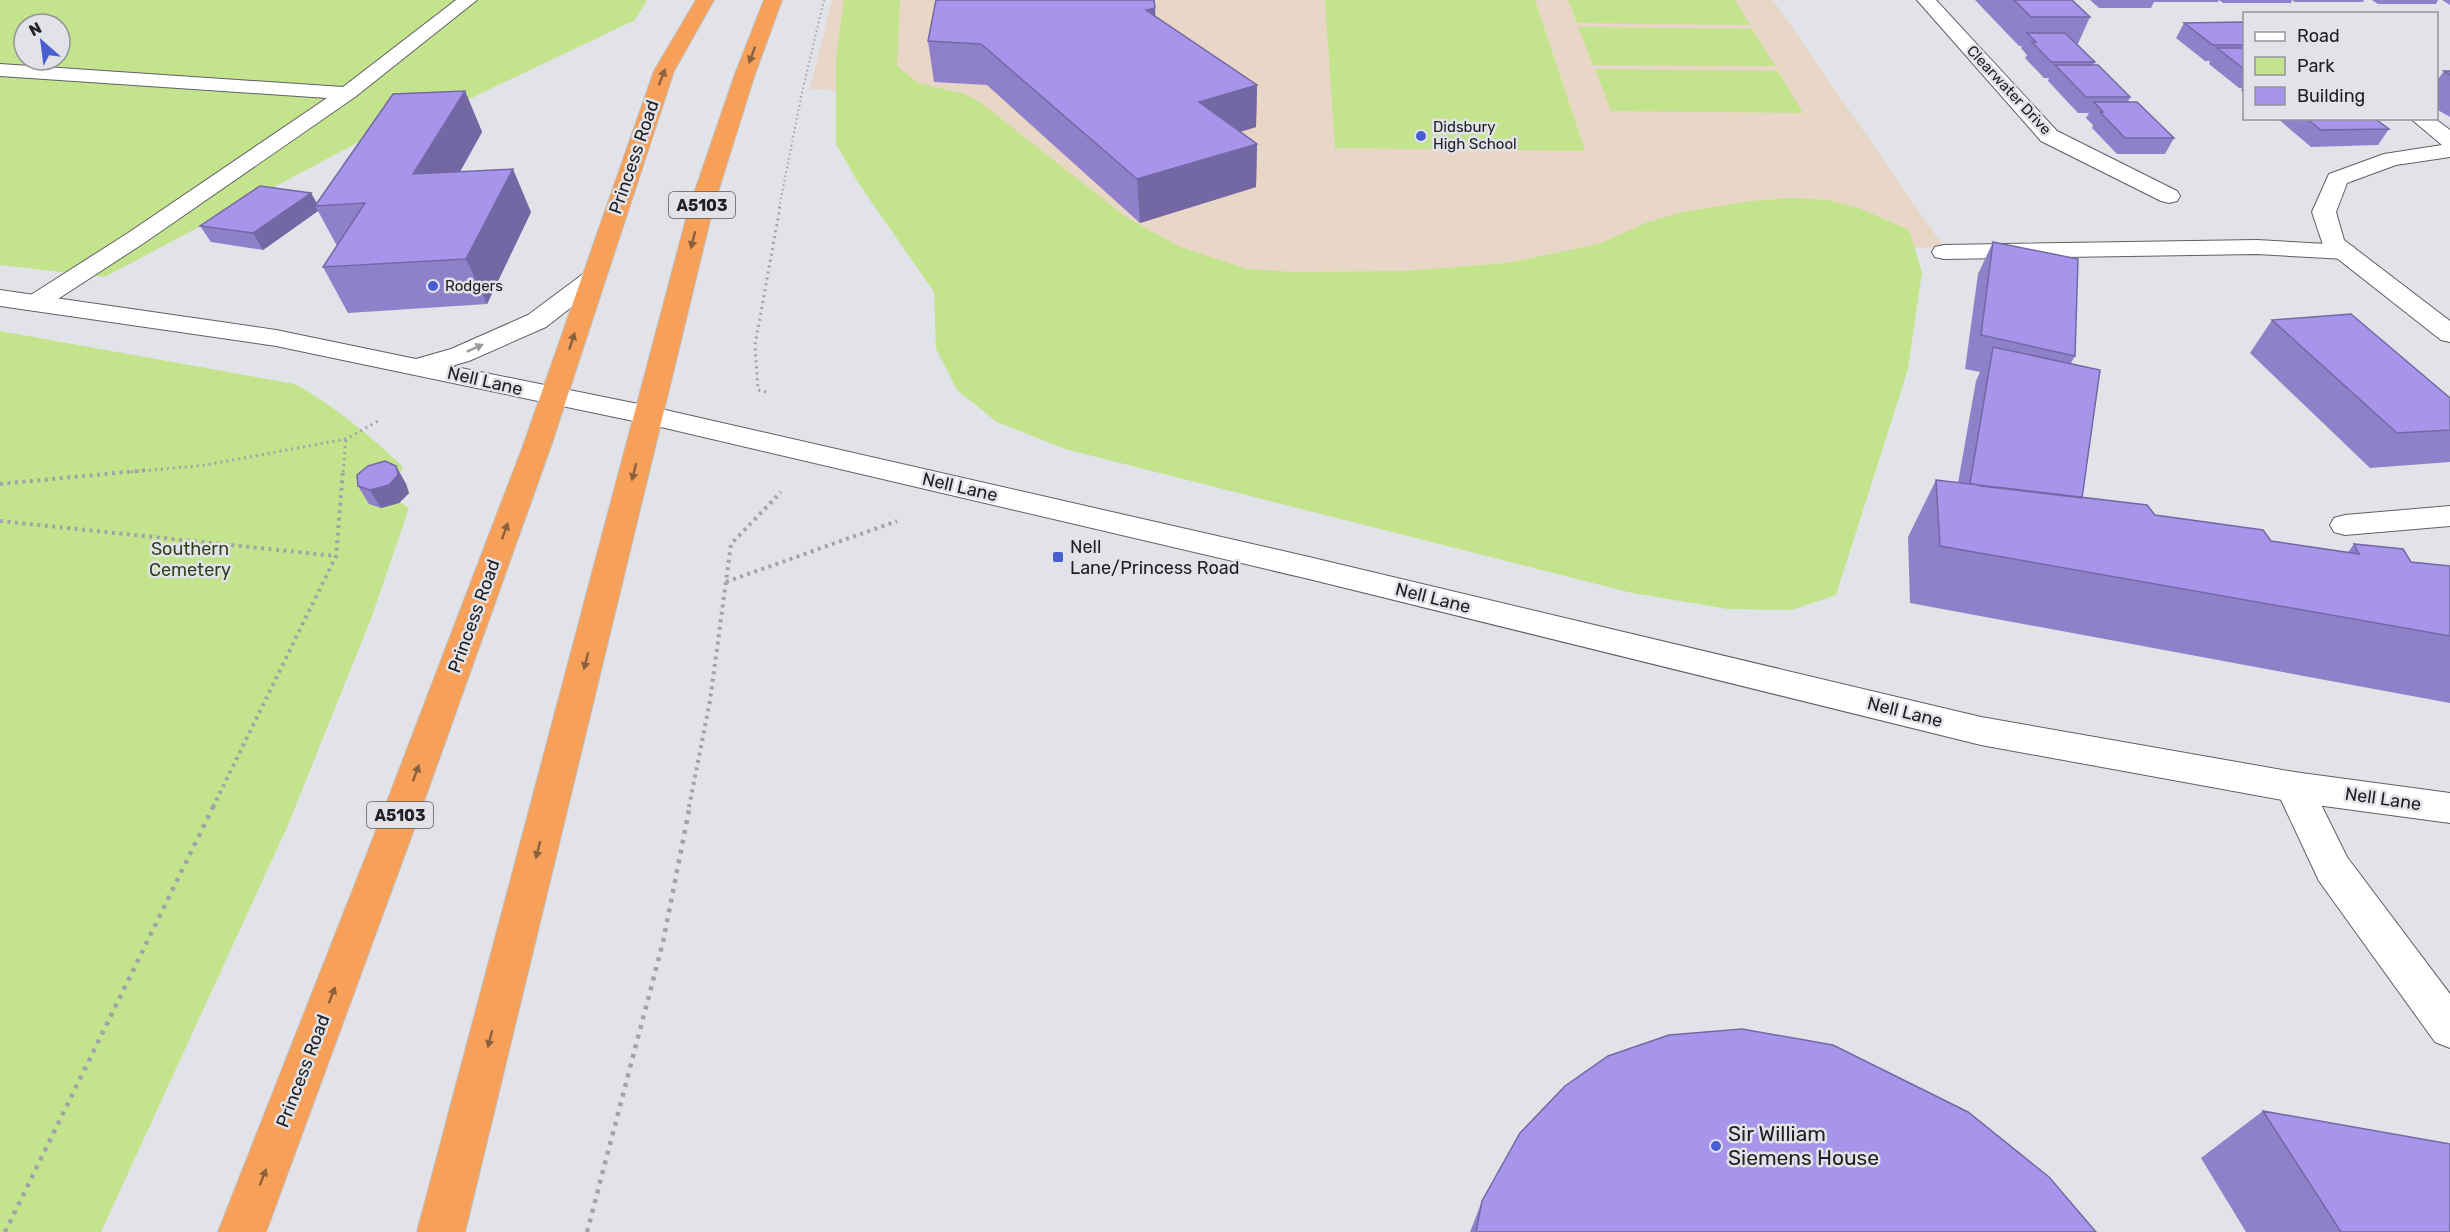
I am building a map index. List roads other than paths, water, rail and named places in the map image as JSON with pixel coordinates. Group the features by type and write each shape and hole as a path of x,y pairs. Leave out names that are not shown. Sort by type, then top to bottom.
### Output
{"highway":[{"name":"Princess Road","path":"242,1232 389,846 554,397 664,71 705,0"},
{"name":"A5103","path":"441,1232 701,208 773,0"}],"street":[{"path":"35,303 136,238 348,93 468,0"},
{"name":"Clearwater Drive","path":"1926,0 2049,136 2169,196"},
{"path":"0,70 348,93"},
{"path":"2423,120 2450,140"},
{"path":"2450,150 2392,159 2337,179 2324,212 2333,243 2450,334"},
{"path":"1944,252 2257,247 2346,252"},
{"name":"Nell Lane","path":"419,366 460,355 537,321 592,279"},
{"name":"Nell Lane","path":"0,298 276,338 648,415 1310,568 1980,731 2294,787 2450,808"},
{"path":"2345,525 2450,516"},
{"path":"2294,787 2332,869 2450,1028"}],"place":[{"name":"Didsbury High School","path":"1421,136"},
{"name":"Rodgers","path":"433,286"},
{"name":"Nell Lane/Princess Road","path":"1058,557"},
{"name":"Sir William Siemens House","path":"1716,1146"}],"park label":[{"name":"Southern Cemetery","path":"190,559"}]}
